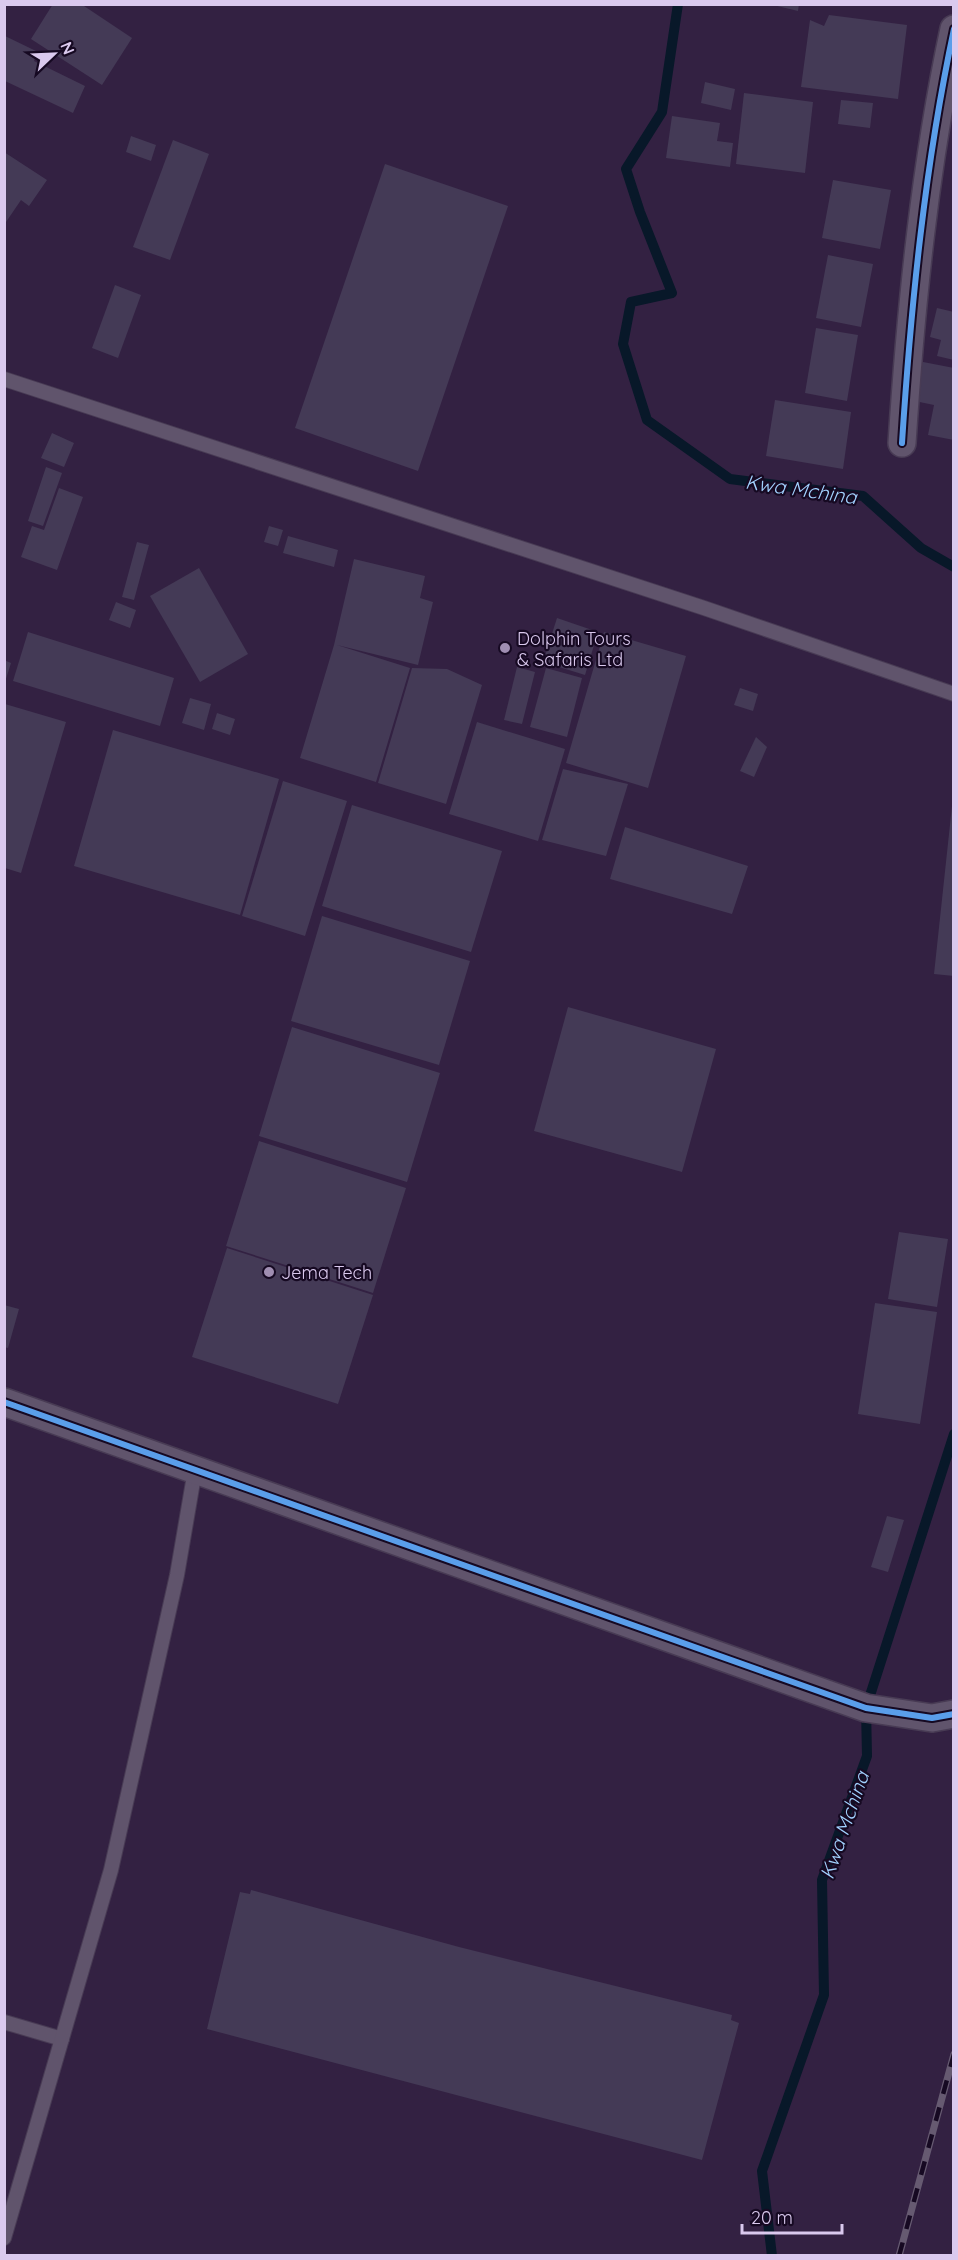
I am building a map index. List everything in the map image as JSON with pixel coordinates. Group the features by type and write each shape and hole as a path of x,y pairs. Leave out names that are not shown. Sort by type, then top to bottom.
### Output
{"street":[{"path":"902,443 910,332 935,121 954,29"},
{"path":"4,1402 866,1708 932,1718 954,1714"}],"lane":[{"path":"4,379 704,608 954,694"},
{"path":"4,2238 111,1870 177,1575 195,1470"},
{"path":"4,2022 62,2039"}],"building":[{"path":"53,4 81,4 132,38 102,85 31,39"},
{"path":"769,4 799,4 798,11"},
{"path":"829,15 907,25 898,99 801,87 810,20 824,26"},
{"path":"5,36 38,52 34,61 85,86 73,113 5,81"},
{"path":"705,82 735,89 731,110 701,103"},
{"path":"744,93 813,102 805,173 736,164"},
{"path":"841,100 873,103 870,128 838,124"},
{"path":"672,116 720,123 717,141 733,143 730,167 666,158"},
{"path":"131,136 156,145 151,161 126,152"},
{"path":"173,140 209,154 170,260 133,247"},
{"path":"4,152 47,180 29,206 21,200 4,225"},
{"path":"385,164 508,206 418,471 295,428"},
{"path":"833,180 891,190 880,249 822,238"},
{"path":"828,255 873,264 861,327 816,318"},
{"path":"115,285 141,295 118,358 92,348"},
{"path":"937,308 954,312 954,360 937,356 941,340 930,337"},
{"path":"816,328 858,335 847,401 805,393"},
{"path":"918,361 954,368 954,440 928,435 934,405 910,400"},
{"path":"775,400 851,412 843,469 766,456"},
{"path":"52,433 74,443 64,467 41,458"},
{"path":"46,467 62,473 43,526 28,521"},
{"path":"59,488 83,497 57,570 21,557 32,526 44,530"},
{"path":"269,526 283,530 278,546 264,542"},
{"path":"288,536 338,550 334,567 283,553"},
{"path":"137,542 149,545 134,600 122,597"},
{"path":"354,559 425,576 420,598 433,602 418,665 337,645 410,668 376,782 300,758 334,645"},
{"path":"199,568 248,654 200,682 150,596"},
{"path":"116,602 136,610 130,628 109,620"},
{"path":"557,618 598,632 585,675 543,662"},
{"path":"28,632 174,678 160,726 13,681"},
{"path":"604,632 686,656 648,788 566,763"},
{"path":"4,660 11,663 5,682 4,682"},
{"path":"517,667 535,672 522,724 504,720"},
{"path":"412,668 447,669 482,685 446,804 378,783"},
{"path":"546,668 582,678 567,737 530,727"},
{"path":"740,688 758,694 753,711 734,705"},
{"path":"190,698 211,704 204,730 182,723"},
{"path":"5,704 66,722 21,873 5,868"},
{"path":"217,713 235,719 230,735 212,729"},
{"path":"477,722 565,749 538,841 449,814"},
{"path":"113,730 279,779 240,915 74,866"},
{"path":"756,737 767,747 754,777 740,771"},
{"path":"563,769 628,784 606,856 542,840"},
{"path":"283,781 347,801 305,936 242,916"},
{"path":"352,805 502,851 471,952 322,906"},
{"path":"952,806 954,806 954,976 934,974"},
{"path":"625,827 748,866 732,914 610,879"},
{"path":"322,916 470,961 439,1065 291,1021"},
{"path":"568,1007 716,1049 682,1172 534,1131"},
{"path":"292,1027 440,1073 407,1182 259,1136"},
{"path":"259,1141 406,1188 373,1293 226,1246"},
{"path":"899,1232 948,1239 937,1307 888,1299"},
{"path":"227,1248 373,1295 338,1404 192,1357"},
{"path":"875,1303 937,1312 920,1424 858,1414"},
{"path":"4,1305 19,1309 8,1348 4,1347"},
{"path":"887,1516 904,1520 888,1572 871,1567"},
{"path":"251,1890 459,1947 732,2015 731,2020 739,2023 702,2160 207,2029 240,1892 250,1894"}],"waterway":[{"name":"Kwa Mchina","path":"678,4 662,112 626,169 640,212 672,293 631,302 623,344 647,420 730,479 863,496 921,548 954,567"},
{"name":"Kwa Mchina","path":"772,2256 762,2171 824,1995 822,1880 867,1756 866,1708 954,1434"}],"railway":[{"path":"899,2256 954,2054"}],"cycle path":[{"path":"902,443 910,339 927,183 954,29"},
{"path":"4,1402 866,1708 932,1718 954,1714"}],"place":[{"name":"Dolphin Tours & Safaris Ltd","path":"505,648"},
{"name":"Jema Tech","path":"269,1272"}]}
